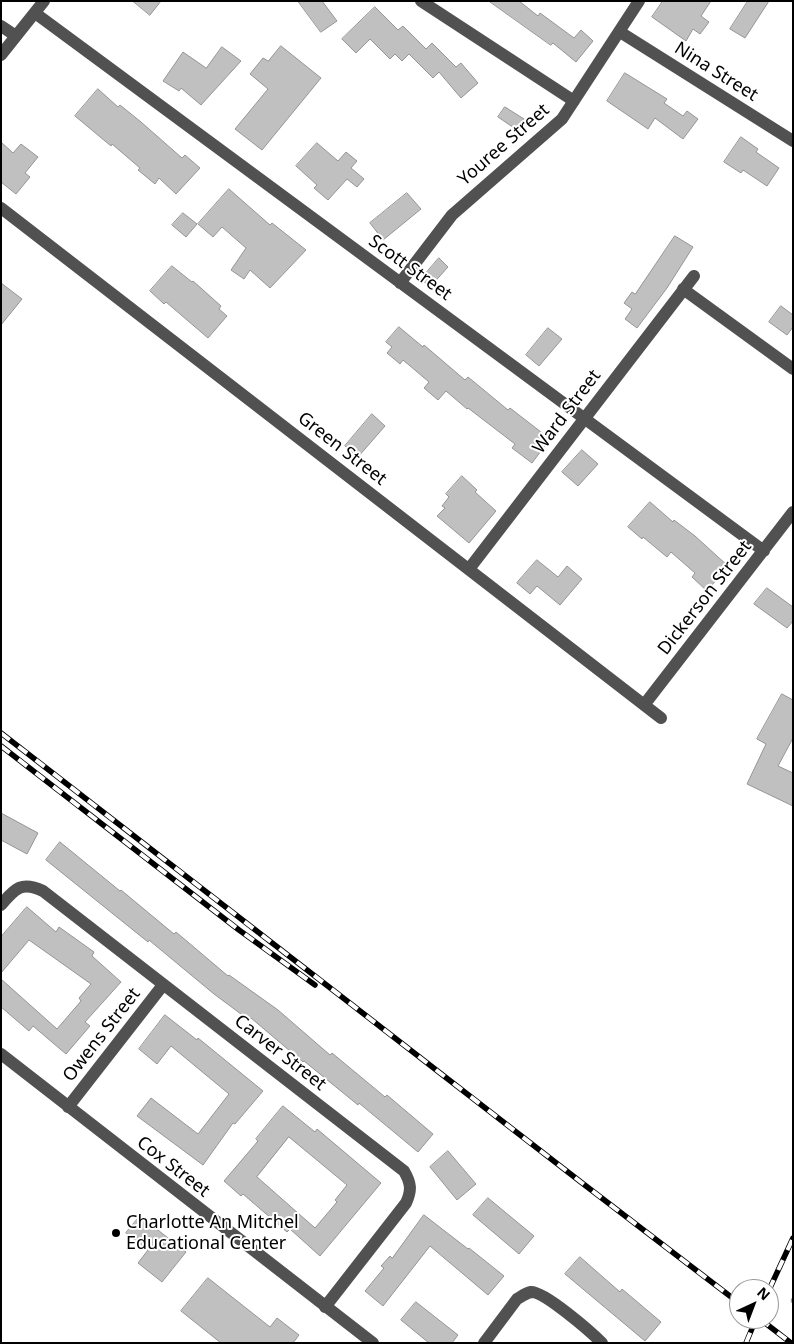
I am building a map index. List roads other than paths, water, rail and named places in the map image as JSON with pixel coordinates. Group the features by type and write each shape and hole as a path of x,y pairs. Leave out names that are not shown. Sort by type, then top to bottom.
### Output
{"street":[{"path":"1,56 44,1"},
{"path":"422,1 574,101"},
{"name":"Youree Street","path":"400,283 452,215 551,130 565,115 639,1"},
{"name":"Scott Street","path":"35,13 764,551"},
{"path":"1,26 16,36"},
{"name":"Nina Street","path":"620,32 793,140"},
{"name":"Green Street","path":"1,208 661,718"},
{"name":"Ward Street","path":"469,569 694,276"},
{"path":"683,289 793,369"},
{"name":"Dickerson Street","path":"644,705 793,512"},
{"name":"Carver Street","path":"1,905 10,894 19,888 28,885 43,891 404,1171 410,1181 411,1192 406,1203 325,1307"},
{"name":"Owens Street","path":"68,1107 163,985"},
{"name":"Cox Street","path":"1,1054 373,1343"},
{"path":"484,1343 517,1299 524,1294 533,1292 547,1298 602,1343"}],"railway":[{"path":"1,733 729,1295"},
{"path":"1,746 239,930 315,985"},
{"path":"774,1279 793,1238"},
{"path":"746,1343 752,1329"},
{"path":"773,1329 791,1343"}],"place":[{"name":"Charlotte An Mitchel Educational Center","path":"116,1233"}]}
